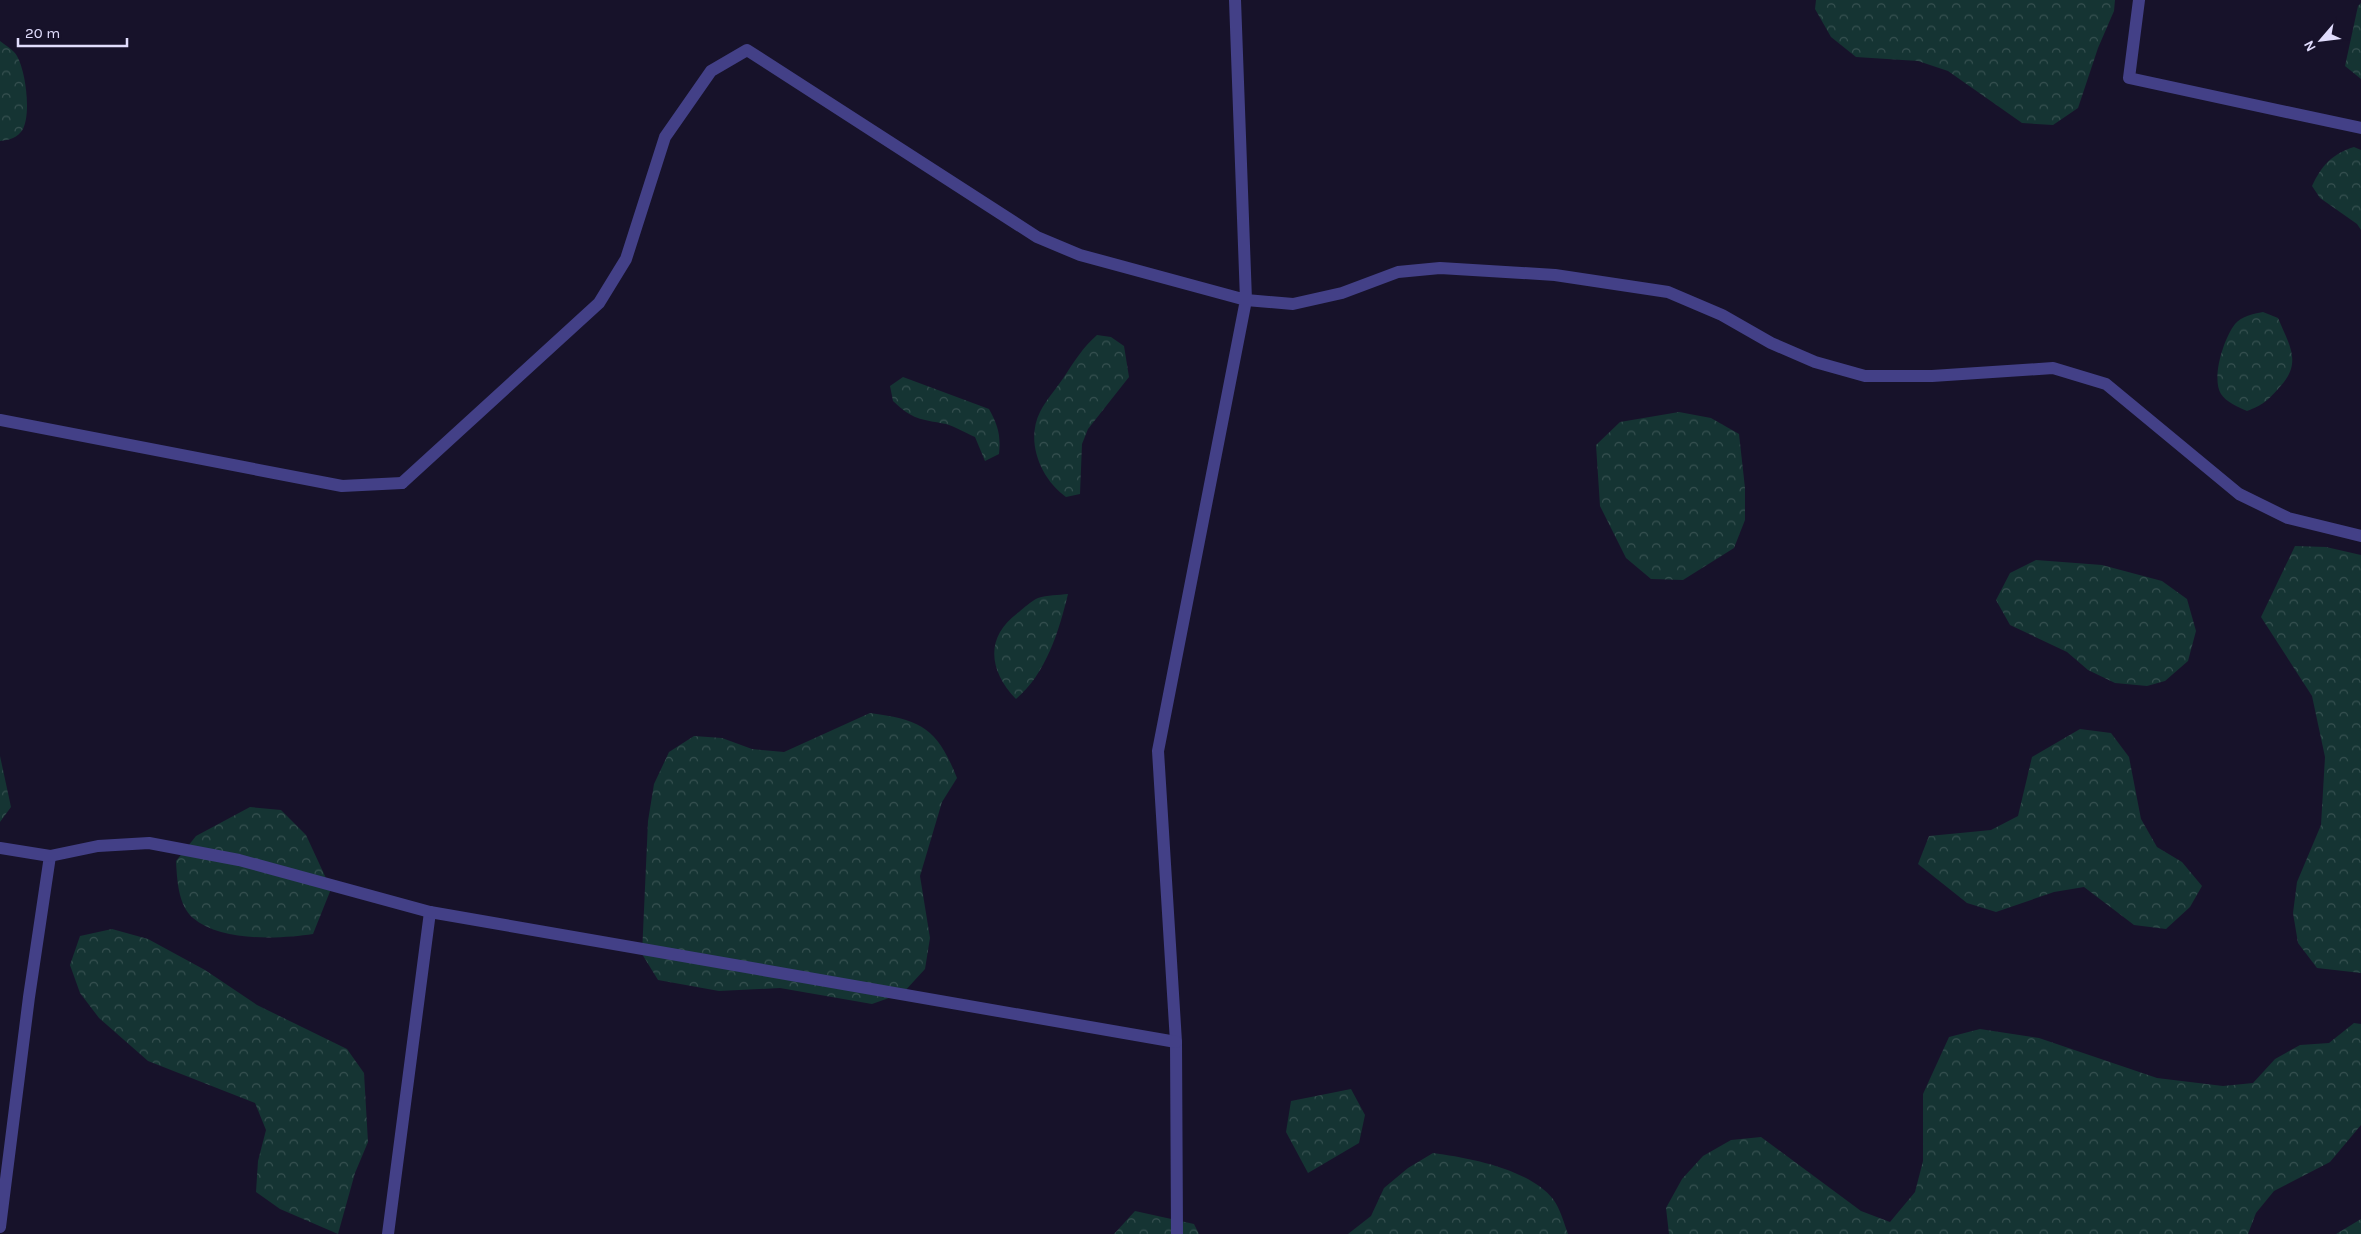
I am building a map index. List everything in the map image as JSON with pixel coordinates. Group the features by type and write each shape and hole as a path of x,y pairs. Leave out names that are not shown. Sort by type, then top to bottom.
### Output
{"street":[{"path":"1177,1234 1176,1042 1158,751 1246,300 1236,0"},
{"path":"2139,0 2129,78 2361,128"},
{"path":"0,420 342,486 402,483 599,302 626,259 665,137 711,71 747,50 1037,237 1080,255 1246,300 1293,304 1342,293 1398,272 1440,268 1555,275 1668,292 1722,315 1771,344 1815,362 1865,376 1932,376 2053,368 2106,384 2239,494 2288,518 2361,536"},
{"path":"0,848 50,856 98,846 149,843 239,860 430,912 1176,1042"},
{"path":"0,1227 29,997 50,856"},
{"path":"388,1234 430,912"}],"green space":[{"path":"1816,0 2115,0 2114,11 2098,48 2078,108 2053,125 2022,123 1948,71 1918,61 1856,57 1831,37 1815,9"},
{"path":"2361,3 2361,79 2345,66 2358,6"},
{"path":"0,41 14,52 20,63 25,82 27,113 23,129 19,135 0,141"},
{"path":"2354,147 2361,150 2361,230 2357,224 2320,198 2312,186 2328,161"},
{"path":"2263,312 2278,318 2290,346 2292,363 2286,380 2268,400 2247,411 2223,397 2218,387 2218,369 2223,348 2235,324 2244,317"},
{"path":"1097,335 1111,337 1124,346 1129,377 1088,429 1082,444 1080,494 1066,497 1049,480 1038,459 1034,435 1036,424 1040,412 1048,399 1079,355"},
{"path":"903,377 989,409 998,431 1000,442 999,454 985,461 975,437 946,424 917,418 906,412 893,401 890,386"},
{"path":"1679,412 1711,418 1739,434 1745,488 1745,520 1734,548 1683,580 1651,579 1626,558 1600,506 1596,445 1620,422"},
{"path":"2295,546 2326,547 2361,555 2361,973 2317,968 2298,943 2293,913 2297,882 2321,825 2325,757 2312,696 2261,617"},
{"path":"2036,560 2102,565 2162,581 2187,599 2196,631 2188,661 2165,681 2147,686 2115,683 2088,670 2067,652 2010,625 1996,600 2010,573"},
{"path":"1068,594 1056,637 1050,651 1036,677 1016,699 1000,677 996,666 994,654 1000,632 1008,622 1035,599"},
{"path":"870,713 903,719 926,729 942,748 957,778 942,802 920,876 930,938 925,969 903,993 872,1004 780,988 719,991 658,980 642,954 648,821 654,784 669,752 694,736 722,738 752,749 784,752"},
{"path":"2080,729 2111,733 2129,757 2141,819 2157,847 2182,862 2202,886 2190,907 2166,929 2134,925 2084,887 2054,892 1996,912 1967,903 1918,864 1929,836 1991,830 2018,816 2032,757"},
{"path":"0,756 11,807 0,822"},
{"path":"250,807 281,810 306,835 331,889 313,934 284,937 235,935 205,926 193,918 184,906 179,891 176,861 196,836"},
{"path":"112,929 148,939 205,970 257,1005 347,1049 364,1073 368,1142 355,1173 338,1234 280,1209 256,1192 258,1161 266,1130 255,1103 148,1061 99,1018 80,993 70,965 80,936"},
{"path":"2354,1023 2361,1024 2361,1125 2330,1162 2274,1191 2256,1213 2248,1234 1669,1234 1666,1208 1682,1179 1703,1156 1731,1140 1761,1137 1861,1211 1890,1222 1915,1192 1923,1161 1923,1094 1949,1037 1980,1029 2039,1038 2157,1078 2223,1086 2253,1083 2275,1059 2300,1045 2329,1043"},
{"path":"1351,1089 1365,1115 1359,1143 1308,1173 1286,1132 1291,1101"},
{"path":"1433,1153 1481,1162 1529,1180 1553,1199 1560,1211 1568,1234 1348,1234 1371,1216 1384,1188 1408,1168"},
{"path":"1135,1211 1194,1224 1199,1234 1114,1234"},
{"path":"2361,1219 2361,1234 2336,1234"}]}
